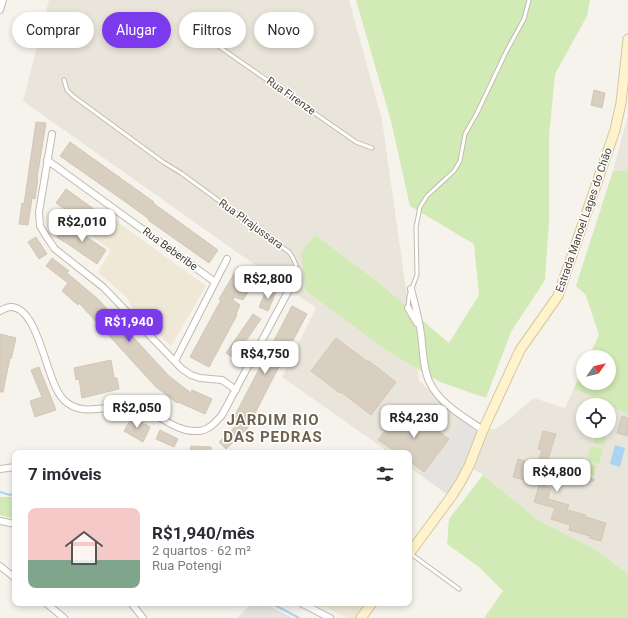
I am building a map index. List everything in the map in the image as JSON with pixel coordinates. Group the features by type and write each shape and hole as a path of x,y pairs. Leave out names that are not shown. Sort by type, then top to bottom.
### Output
{"street":[{"path":"0,10 3,0"},
{"name":"Estrada Manoel Lages do Chão","path":"412,550 451,497 470,466 483,430 520,350 558,296 615,130 621,103 628,39"},
{"path":"52,134 39,212 40,226 55,249 103,287 182,369 191,375 200,378 222,380 236,390"},
{"name":"Rua Beberibe","path":"47,160 215,282"},
{"path":"175,361 227,259"},
{"name":"Rua Pirajussara","path":"0,311 13,307 22,311 30,320 56,388 62,399 70,406 84,410 121,406 135,407 146,410 184,430 198,431 206,429 222,415 290,288"},
{"path":"411,289 421,332 426,373 429,382 441,398 452,408 483,430"},
{"path":"408,308 421,332"},
{"path":"0,469 12,467"},
{"path":"0,521 12,523"},
{"path":"0,566 12,576"},
{"path":"50,606 64,618"},
{"path":"133,606 143,618"},
{"path":"308,606 330,618"},
{"path":"361,618 370,606"}],"lane":[{"path":"408,308 409,296 417,275 416,227 420,207 426,196 454,171 460,160 465,134 524,19 529,0"},
{"name":"Rua Firenze","path":"221,48 356,142 372,148"},
{"name":"Rua Pirajussara","path":"64,80 67,90 73,96 289,252 296,262 297,271 290,288"},
{"path":"412,556 460,589"}],"shaded area":[{"path":"49,0 349,0 382,120 419,381 444,403 483,430 494,429 503,424 534,398 565,408 576,384 576,390 616,390 616,350 592,350 599,335 586,295 576,286 613,171 628,115 628,574 593,548 538,520 483,475 469,466 451,497 412,469 412,450 386,450 282,377 316,308 23,101 37,48 94,48 94,12 46,12"},
{"path":"108,215 206,286 171,346 146,322 130,304 127,298 98,272 111,250 92,236"},
{"path":"463,419 483,430 451,497 422,476"},
{"path":"249,606 270,606 293,618 237,618"},
{"path":"324,606 365,606 356,618 347,618"}],"green space":[{"path":"356,0 590,0 587,16 555,74 549,137 549,221 545,280 511,332 486,398 440,382 388,351 306,291 301,252 315,235 379,283 449,343 479,295 474,244 410,206 391,121"},
{"path":"613,171 628,171 628,414 616,408 616,398 595,398 578,390 616,390 616,350 592,350 599,335 586,295 576,286"},
{"path":"594,438 606,438 604,446 593,443"},
{"path":"591,446 603,449 599,464 587,461"},
{"path":"588,463 597,466 594,476 584,474"},
{"path":"483,475 538,520 593,548 628,574 628,618 484,618 503,591 479,567 447,544 449,519"},
{"path":"0,497 12,497 12,518 0,515"}],"water":[{"path":"615,445 625,448 620,467 610,464"}],"building":[{"path":"594,90 605,93 602,108 591,105"},
{"path":"36,122 46,123 35,199 32,198 28,225 19,224 22,203 24,204"},
{"path":"70,142 218,250 209,263 60,156"},
{"path":"66,189 105,217 96,230 56,203"},
{"path":"66,223 106,250 97,264 65,242 66,241 64,242 57,237"},
{"path":"36,237 47,254 39,259 28,242"},
{"path":"52,258 69,271 67,273 98,299 169,376 191,393 192,390 212,399 205,414 178,402 177,403 156,387 79,303 78,305 62,291 68,283 46,266"},
{"path":"238,267 257,278 243,300 234,297 233,300 240,305 236,314 237,315 209,367 190,357 221,300 219,299"},
{"path":"267,288 276,292 268,311 259,307"},
{"path":"292,306 307,314 247,429 226,449 219,442 238,424 232,421"},
{"path":"253,314 261,319 234,358 226,353"},
{"path":"0,334 16,338 3,392 0,392"},
{"path":"336,338 396,382 371,415 311,371"},
{"path":"111,360 114,378 117,378 119,389 82,398 79,379 76,380 74,368"},
{"path":"39,367 56,410 35,417 30,401 42,397 31,370"},
{"path":"403,406 449,439 424,472 412,463 412,450 393,450 378,440"},
{"path":"622,416 628,418 627,436 617,433"},
{"path":"132,417 150,427 143,442 124,431"},
{"path":"160,430 178,439 174,447 156,439"},
{"path":"543,431 556,434 548,459 552,460 544,486 551,488 548,499 569,505 567,510 586,515 586,517 606,523 601,541 569,530 570,525 551,519 555,508 534,502 542,476 527,472 525,480 513,477 518,459 537,465 542,450 538,449"},
{"path":"191,446 211,447 211,450 190,450"},
{"path":"584,475 595,480 587,484 580,483"}],"waterway":[{"path":"0,492 12,494"},
{"path":"277,606 299,618"}],"district":[{"name":"JARDIM RIO DAS PEDRAS","path":"273,428"}]}
